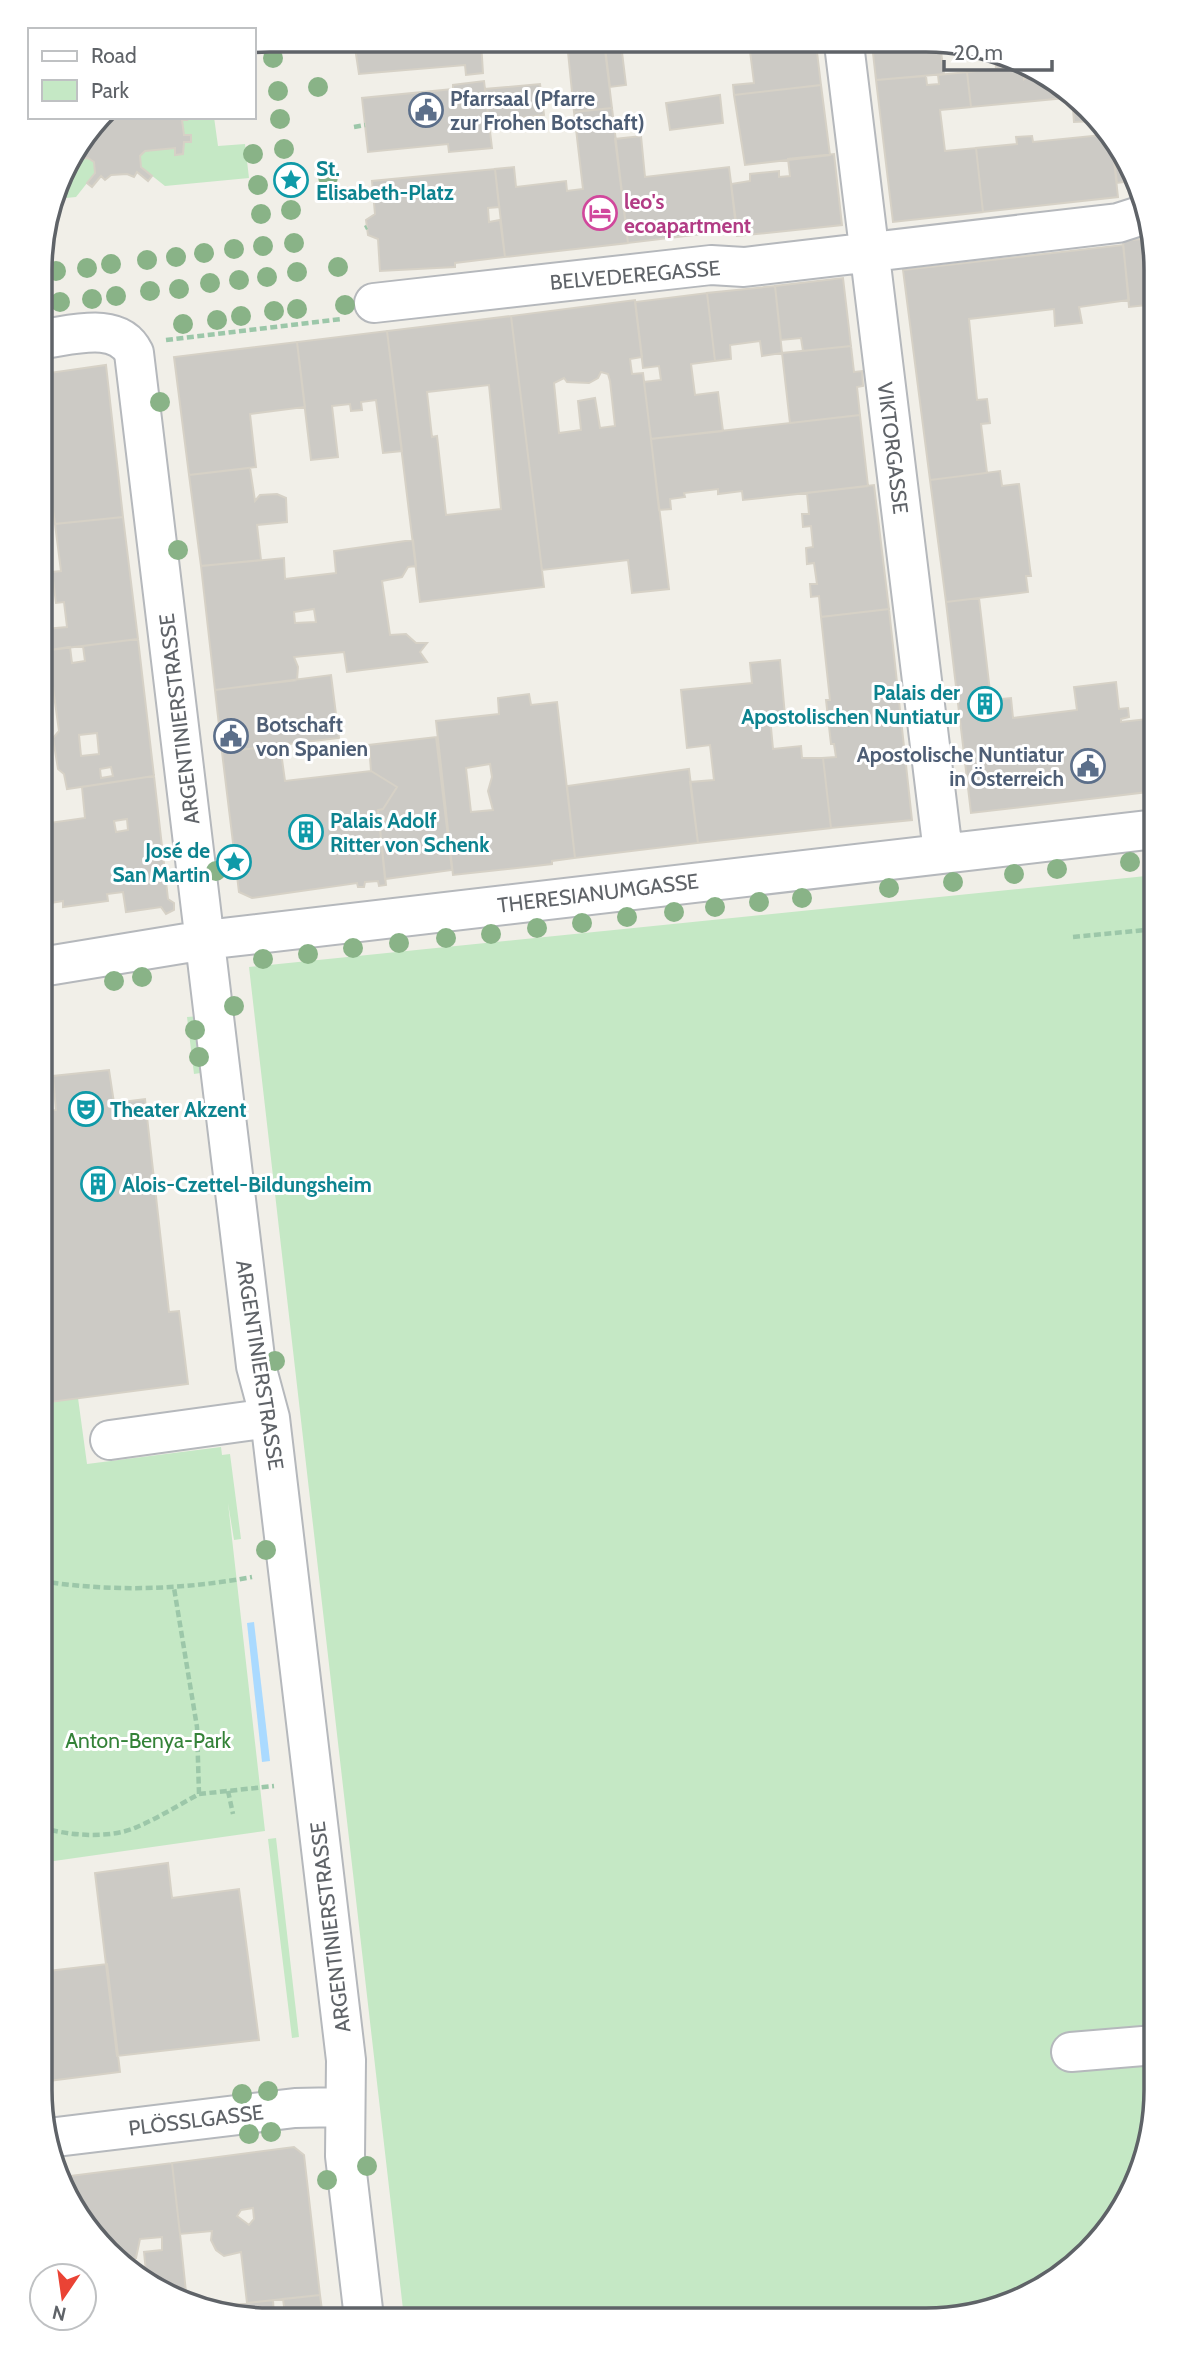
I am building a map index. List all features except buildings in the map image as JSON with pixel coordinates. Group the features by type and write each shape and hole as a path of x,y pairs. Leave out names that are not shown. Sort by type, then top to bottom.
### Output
{"street":[{"name":"VIKTORGASSE","path":"845,53 943,852"},
{"name":"BELVEDEREGASSE","path":"374,303 711,265 744,267 1118,223 1136,217"},
{"path":"53,338 103,332 132,357"},
{"name":"ARGENTINIERSTRASSE","path":"132,357 256,1366 270,1418 346,2060 345,2156 363,2308"},
{"name":"THERESIANUMGASSE","path":"53,965 205,940 1144,830"},
{"path":"110,1440 270,1418"},
{"path":"1071,2052 1143,2046"},
{"name":"PLÖSSLGASSE","path":"58,2137 295,2108 344,2107"}],"path":[{"path":"354,127 365,125"},
{"path":"132,357 357,317 374,303"},
{"path":"1073,937 1144,930"},
{"path":"53,1583 81,1588 174,1588 252,1577"},
{"path":"174,1588 197,1727 199,1794"},
{"path":"53,1831 92,1834 134,1829 199,1794 274,1786"},
{"path":"228,1791 233,1814"}],"green space":[{"path":"214,119 218,146 245,144 249,178 165,186 141,167 140,156 145,151 175,148 175,155 182,154 184,142 191,142 191,135 184,135 182,120"},
{"path":"84,158 94,162 95,173 76,197 65,198 75,174"},
{"path":"1144,876 1143,2104 1132,2159 1121,2186 1080,2244 1047,2271 1022,2285 982,2300 925,2308 403,2308 249,967"},
{"path":"200,1016 207,1072 194,1074 187,1017"},
{"name":"Anton-Benya-Park","path":"78,1398 87,1464 221,1447 222,1455 230,1454 241,1539 234,1540 228,1503 265,1831 53,1861 53,1402"},
{"path":"276,1838 299,2037 292,2038 268,1839"}],"water":[{"path":"254,1622 270,1761 262,1762 247,1623"}],"place":[{"name":"Pfarrsaal (Pfarre zur Frohen Botschaft)","path":"426,110"},
{"name":"St. Elisabeth-Platz","path":"291,180"},
{"name":"leo's ecoapartment","path":"600,213"},
{"name":"Palais der Apostolischen Nuntiatur","path":"985,704"},
{"name":"Botschaft von Spanien","path":"231,736"},
{"name":"Apostolische Nuntiatur in Österreich","path":"1088,766"},
{"name":"Palais Adolf Ritter von Schenk","path":"306,832"},
{"name":"José de San Martin","path":"234,862"},
{"name":"Theater Akzent","path":"86,1109"},
{"name":"Alois-Czettel-Bildungsheim","path":"98,1184"}]}
